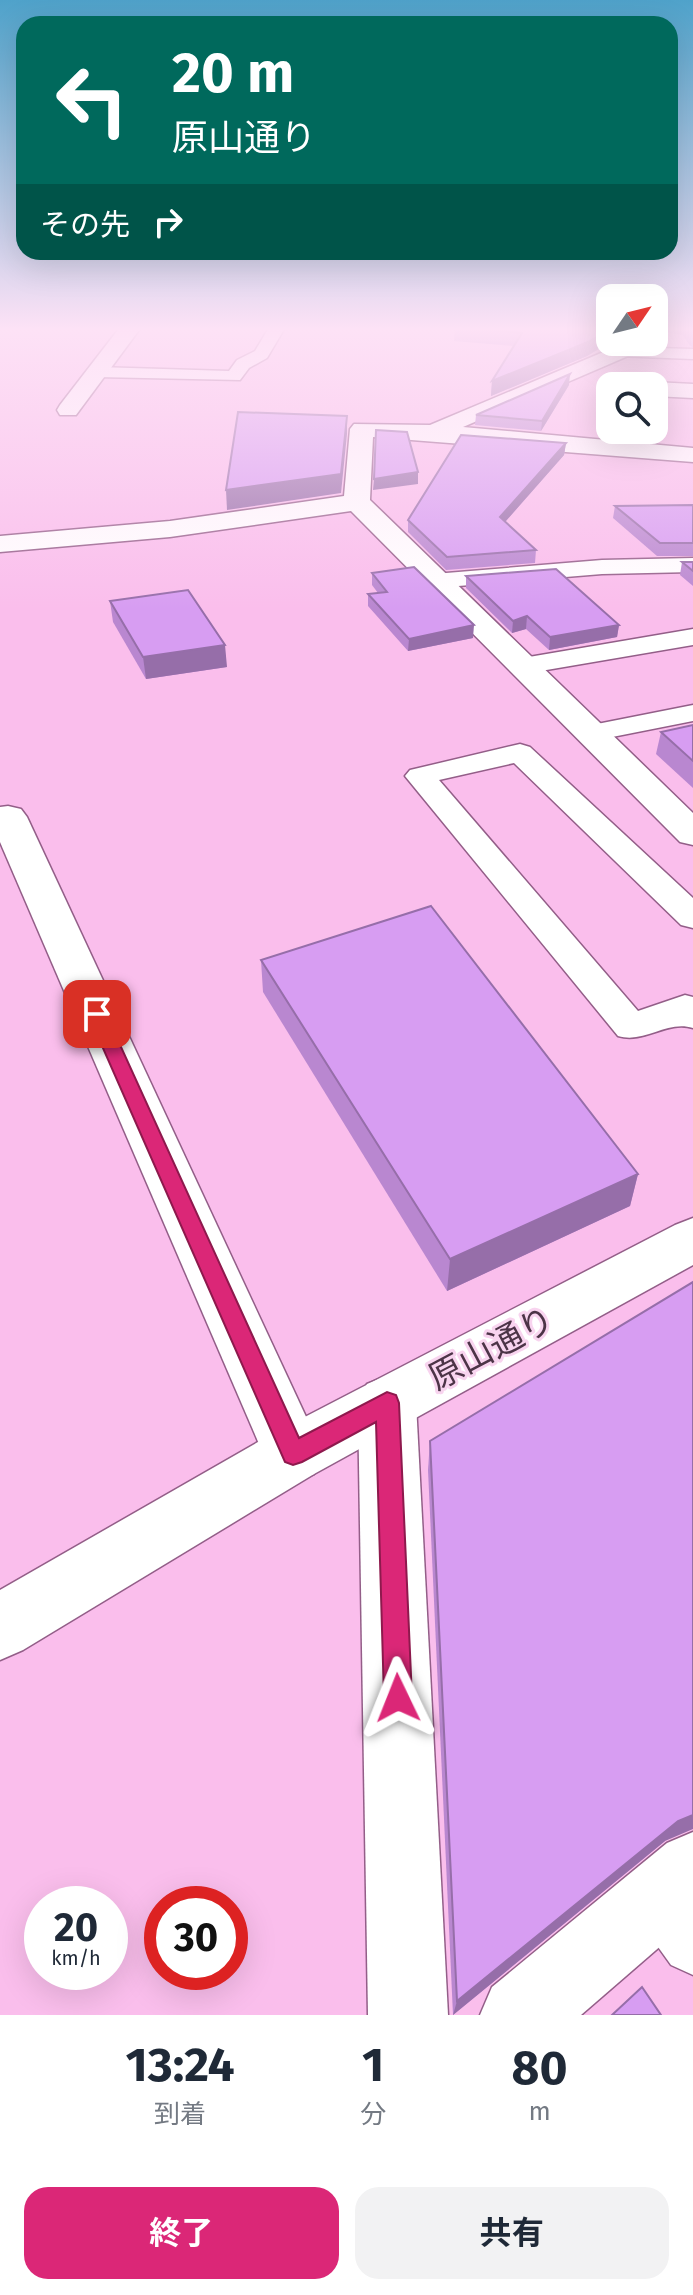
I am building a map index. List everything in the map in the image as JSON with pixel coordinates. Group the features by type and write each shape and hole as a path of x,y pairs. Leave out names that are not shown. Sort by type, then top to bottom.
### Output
{"street":[{"path":"433,432 461,420"},
{"path":"693,455 433,432 362,429 357,502 693,834"},
{"path":"0,544 170,529 357,502"},
{"path":"0,818 8,817 293,1454"},
{"name":"原山通り","path":"0,1627 293,1454 693,1240"},
{"path":"387,1403 408,2015"},
{"path":"520,2015 682,1903"}],"lane":[{"path":"434,581 602,567 693,565"},
{"path":"523,666 693,637"},
{"path":"592,733 693,713"},
{"path":"693,917 520,753 420,776 631,1027 685,1007 693,1015"}],"building":[{"path":"237,420 347,420 341,474 226,490"},
{"path":"376,430 407,432 418,472 374,479"},
{"path":"461,435 566,443 500,517 536,550 447,557 408,520"},
{"path":"693,505 693,543 660,543 615,506"},
{"path":"682,562 693,562 693,571"},
{"path":"414,567 474,625 409,639 368,594 387,592 372,573"},
{"path":"556,569 619,625 550,637 527,616 513,621 466,576"},
{"path":"188,590 225,645 143,657 110,601"},
{"path":"693,725 693,761 661,732"},
{"path":"431,906 638,1174 450,1259 261,960"},
{"path":"693,1282 693,1815 678,1821 457,2001 430,1441"},
{"path":"642,1987 661,2015 612,2015"}],"route":[{"path":"97,1014 293,1454 387,1403 398,1698"}]}
